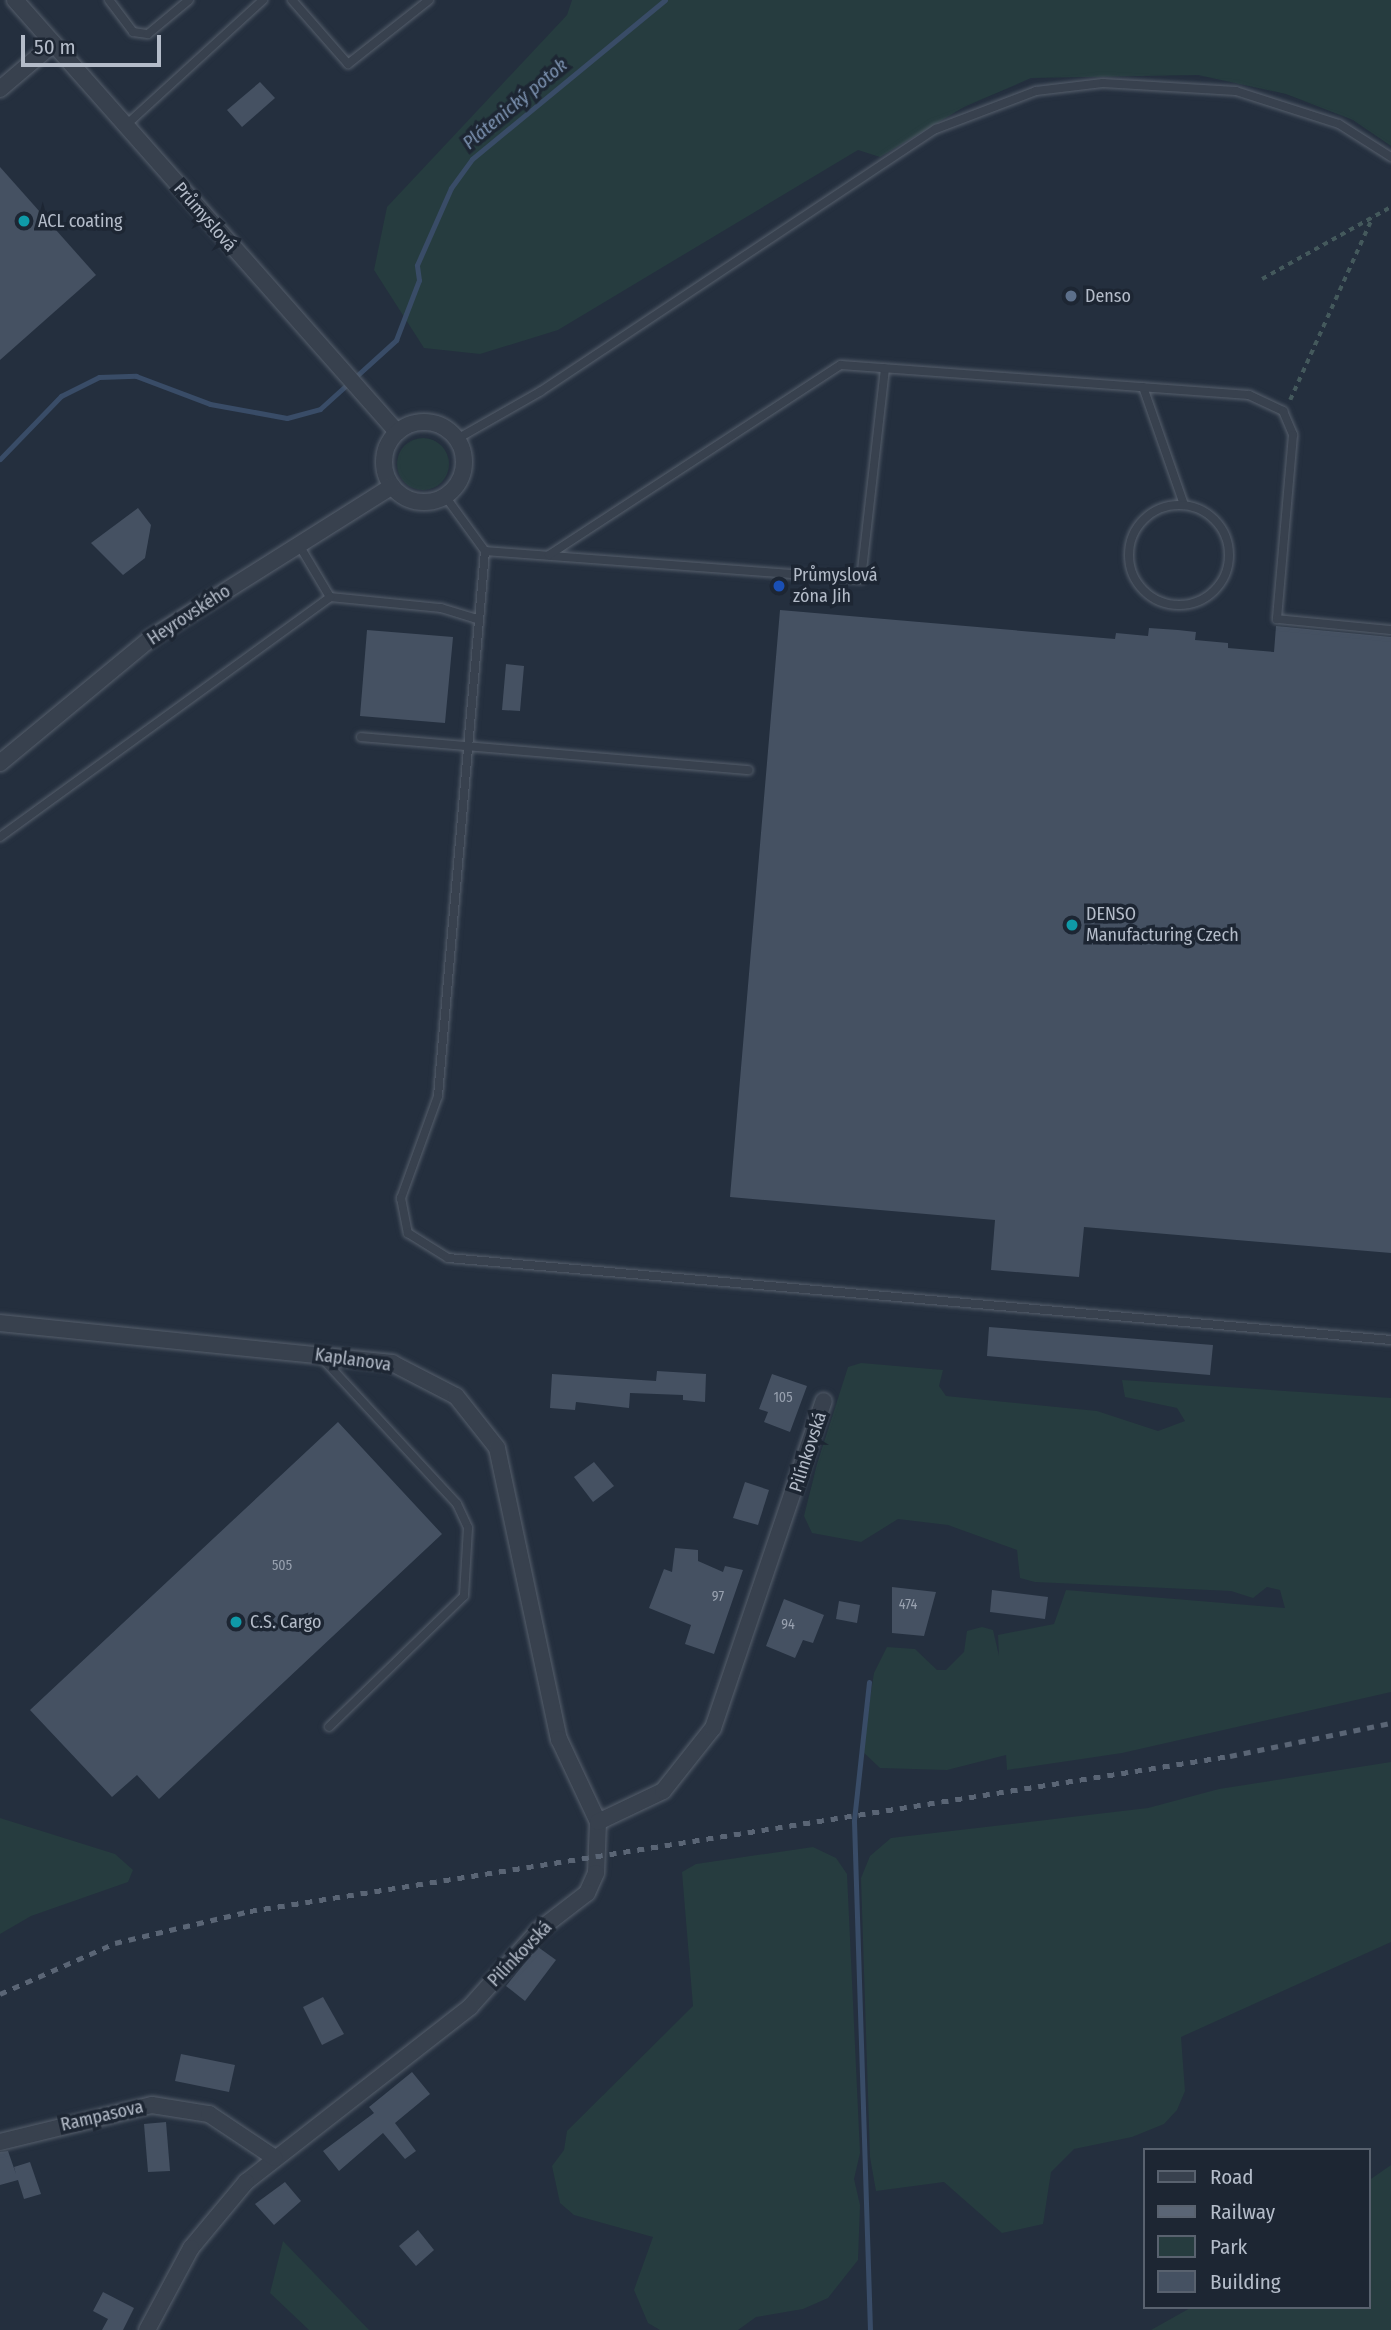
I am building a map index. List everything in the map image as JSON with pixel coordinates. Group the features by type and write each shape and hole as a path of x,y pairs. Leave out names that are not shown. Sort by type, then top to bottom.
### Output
{"street":[{"name":"Průmyslová","path":"15,0 369,404 397,432"},
{"path":"0,89 53,44"},
{"path":"428,422 457,439 463,470 445,496 420,502 391,486 383,458 397,432 428,422"},
{"name":"Heyrovského","path":"0,763 152,638 391,486"},
{"name":"Kaplanova","path":"0,1322 392,1363 456,1396 497,1448 559,1739 598,1822"},
{"name":"Pilínkovská","path":"147,2330 191,2248 246,2182 470,2007 539,1930 587,1893 596,1873 598,1822 663,1791 713,1728 824,1401"},
{"name":"Rampasova","path":"0,2142 152,2105 209,2114 275,2158"}],"lane":[{"path":"109,0 133,32 148,34 189,0"},
{"path":"125,126 264,0"},
{"path":"292,0 348,64 429,0"},
{"path":"457,439 541,391 936,129 1012,98 1103,83 1236,91 1339,124 1391,157"},
{"path":"548,555 841,365 1249,395 1283,411 1293,435 1278,620 1391,630"},
{"path":"485,551 861,579 885,368"},
{"path":"1143,387 1184,505 1215,520 1227,540 1229,564 1210,595 1176,605 1143,590 1129,557 1134,533 1149,515 1184,505"},
{"path":"445,496 485,551 438,1096 401,1198 408,1233 448,1258 1391,1340"},
{"path":"299,545 330,597"},
{"path":"0,837 330,597 441,608 477,620"},
{"path":"361,737 749,770"},
{"path":"319,1355 457,1504 468,1528 464,1596 329,1727"}],"path":[{"path":"1262,279 1391,207"},
{"path":"1283,411 1300,386 1372,218"}],"green space":[{"path":"572,0 1391,0 1391,146 1353,120 1286,94 1198,75 1031,78 964,107 880,157 858,150 558,330 480,354 424,348 374,270 387,207 567,15"},
{"path":"423,438 433,440 441,446 447,454 447,474 441,482 433,488 423,490 413,488 405,482 399,474 397,464 399,454 405,446 413,440"},
{"path":"861,1363 943,1370 939,1386 946,1396 1097,1411 1158,1431 1185,1421 1177,1408 1125,1397 1122,1380 1391,1398 1391,1692 1122,1753 1007,1770 1006,1755 947,1770 880,1768 862,1751 874,1673 887,1647 915,1649 937,1670 946,1670 964,1652 967,1631 982,1627 993,1630 999,1656 998,1635 1054,1624 1066,1590 1285,1608 1280,1590 1267,1587 1253,1598 1231,1591 1035,1582 1020,1578 1017,1550 948,1525 898,1519 861,1542 812,1533 804,1516 817,1464 848,1367"},
{"path":"1391,1762 1391,1942 1181,2037 1185,2091 1177,2110 1164,2124 1132,2137 1074,2149 1051,2172 1043,2224 1002,2233 944,2182 876,2191 870,2157 861,1878 870,1856 891,1838 1148,1808 1219,1789"},
{"path":"0,1818 115,1854 133,1870 128,1882 31,1916 0,1934"},
{"path":"813,1847 836,1858 847,1874 860,2153 854,2179 860,2205 858,2260 828,2298 803,2309 756,2317 738,2330 660,2330 648,2323 634,2290 653,2237 574,2215 560,2203 552,2166 564,2150 567,2131 693,2006 682,1872 696,1864"},
{"path":"1391,2165 1391,2330 1151,2330 1188,2309 1370,2309 1370,2180"},
{"path":"283,2241 369,2330 309,2330 270,2293"}],"building":[{"path":"260,82 275,98 242,127 227,110"},
{"name":"ACL coating","path":"0,167 96,275 0,360"},
{"path":"138,508 151,525 145,558 123,575 91,543"},
{"name":"DENSO Manufacturing Czech","path":"780,610 1115,639 1116,633 1148,636 1149,628 1178,630 1196,632 1195,640 1228,643 1228,648 1274,652 1276,626 1391,637 1391,1253 1084,1227 1079,1277 991,1270 995,1220 730,1197"},
{"path":"367,630 453,637 445,723 360,716"},
{"path":"506,664 524,666 520,711 502,710"},
{"path":"989,1327 1213,1345 1210,1375 987,1356"},
{"path":"657,1371 706,1374 705,1402 683,1400 683,1395 630,1393 629,1408 576,1402 575,1410 550,1408 552,1374 656,1381"},
{"path":"772,1374 807,1386 790,1432 764,1422 768,1412 759,1409"},
{"name":"C.S. Cargo","path":"338,1422 442,1534 159,1799 137,1775 112,1797 30,1710"},
{"path":"594,1462 614,1486 593,1502 574,1477"},
{"path":"745,1482 769,1490 758,1525 733,1518"},
{"path":"675,1548 698,1550 698,1561 723,1572 725,1566 743,1570 714,1654 685,1644 691,1625 649,1608 664,1569 672,1572"},
{"path":"892,1587 936,1592 924,1636 892,1633"},
{"path":"992,1590 1048,1597 1045,1619 990,1612"},
{"path":"784,1599 824,1615 813,1643 803,1640 795,1658 766,1646"},
{"path":"839,1601 860,1605 857,1623 836,1619"},
{"path":"538,1947 556,1960 525,2001 506,1986"},
{"path":"323,1997 344,2034 322,2045 303,2007"},
{"path":"181,2054 235,2065 229,2092 175,2081"},
{"path":"412,2072 430,2094 395,2123 416,2151 405,2159 383,2133 339,2171 323,2151 374,2113 369,2107"},
{"path":"166,2122 170,2171 148,2172 144,2124"},
{"path":"8,2151 16,2174 14,2167 30,2162 41,2194 24,2199 18,2180 0,2185 0,2152"},
{"path":"285,2182 301,2201 274,2225 255,2204"},
{"path":"418,2230 434,2250 416,2266 399,2246"},
{"path":"103,2292 134,2308 123,2330 102,2330 108,2319 93,2311"}],"waterway":[{"name":"Plátenický potok","path":"0,459 61,396 99,377 136,376 210,404 287,418 320,409 396,340 419,280 417,265 451,188 472,159 665,0"},
{"path":"869,1682 854,1821 870,2330"}],"railway":[{"path":"0,1994 115,1943 250,1911 1230,1756 1391,1723"}],"place":[{"name":"ACL coating","path":"24,221"},
{"name":"Denso","path":"1071,296"},
{"name":"Průmyslová zóna Jih","path":"779,586"},
{"name":"DENSO Manufacturing Czech","path":"1072,925"},
{"name":"C.S. Cargo","path":"236,1622"}]}
